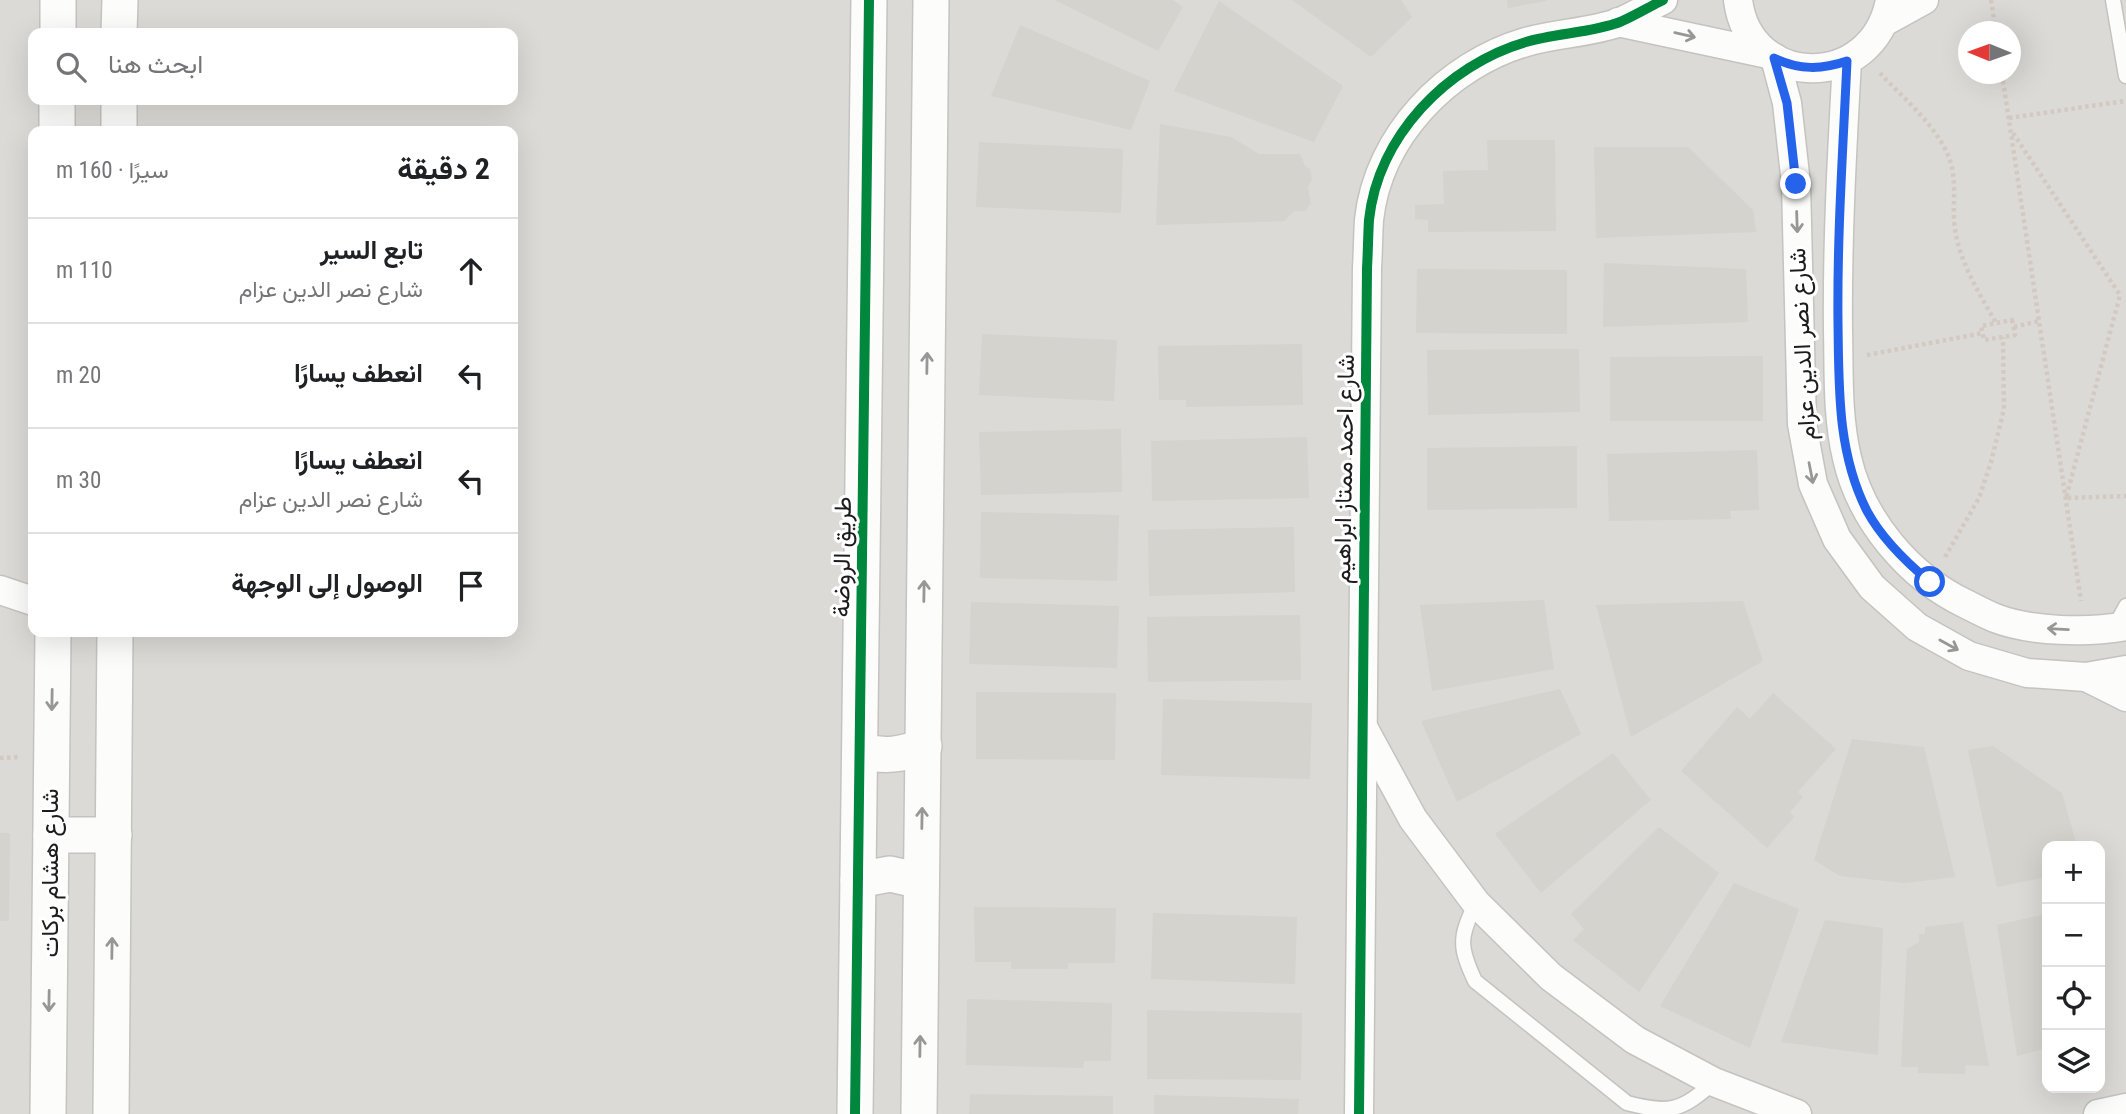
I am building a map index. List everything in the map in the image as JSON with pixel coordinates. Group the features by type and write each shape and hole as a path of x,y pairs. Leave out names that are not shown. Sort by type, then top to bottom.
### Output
{"street":[{"path":"58,0 58,28"},
{"path":"119,28 120,0"},
{"name":"طريق الروضة","path":"855,1114 869,0"},
{"path":"919,1114 931,0"},
{"name":"شارع احمد ممتاز ابراهيم","path":"1359,1114 1368,256 1369,218 1382,170 1406,126 1439,89 1479,61 1525,42 1618,22 1663,0"},
{"path":"1738,0 1740,13 1749,33 1771,56"},
{"path":"1854,57 1873,41 1887,11 1924,0"},
{"name":"شارع احمد ممتاز ابراهيم","path":"1618,22 1771,56 1797,67 1831,67 1854,57"},
{"name":"شارع نصر الدين عزام","path":"1771,56 1787,103 1796,184 1802,424 1813,484 1837,539 1872,587 1917,627 1969,656 2027,673 2086,677 2126,670"},
{"name":"شارع نصر الدين عزام","path":"1854,57 1838,251 1839,402 1847,459 1868,512 1902,558 1930,582 1945,594 1997,619 2052,630 2085,629 2122,620"},
{"path":"57,105 57,126"},
{"path":"119,105 119,126"},
{"path":"0,590 28,599"},
{"name":"شارع هشام بركات","path":"48,1114 53,637"},
{"path":"111,1114 115,637"},
{"path":"2086,677 2126,697"},
{"path":"1363,726 1413,819 1476,903 1550,977 1635,1040 1714,1082 1797,1114"},
{"path":"861,751 893,755 909,753 924,746"},
{"path":"51,835 114,835"},
{"path":"858,880 890,874 921,881"}],"lane":[{"path":"2113,0 2126,76"},
{"path":"1476,903 1464,928 1464,955 1475,981 1627,1103 1658,1111 1679,1106 1689,1103 1714,1082"}],"path":[{"path":"1991,0 1994,21"},
{"path":"1854,57 1934,130 1948,156 1956,184 1954,219 1958,244 1967,271 1996,323"},
{"path":"2004,84 2085,629"},
{"path":"2009,118 2126,101"},
{"path":"2010,129 2123,294 2066,498"},
{"path":"2012,320 2015,335 1984,340 1981,326 1996,323 2012,320"},
{"path":"2014,327 2039,321"},
{"path":"1839,360 1983,333"},
{"path":"1930,582 1979,498 1991,462 2004,410 2003,337"},
{"path":"2066,498 2126,496"}],"shaded area":[{"path":"0,0 2126,0 2126,1114 0,1114"}],"building":[{"path":"1055,0 1173,0 1183,7 1158,51"},
{"path":"1292,0 1401,0 1412,17 1371,57"},
{"path":"1507,0 1546,0 1546,1 1508,8"},
{"path":"1219,1 1343,86 1314,142 1174,91"},
{"path":"1020,25 1150,81 1131,130 991,96"},
{"path":"1160,124 1231,137 1259,154 1300,154 1305,166 1310,169 1312,179 1308,187 1311,205 1306,211 1294,211 1284,221 1156,225"},
{"path":"1487,140 1555,140 1556,231 1428,232 1428,220 1415,219 1415,205 1444,204 1443,171 1488,170"},
{"path":"979,142 1123,149 1121,213 976,207"},
{"path":"1594,147 1688,147 1753,210 1756,232 1596,238"},
{"path":"1604,263 1746,269 1748,322 1603,327"},
{"path":"1417,269 1567,270 1567,334 1416,333"},
{"path":"982,334 1117,340 1114,401 979,395"},
{"path":"1302,344 1303,405 1186,407 1186,400 1159,400 1158,346"},
{"path":"1579,349 1580,412 1428,415 1427,350"},
{"path":"1763,356 1763,421 1610,421 1610,357"},
{"path":"1121,429 1122,492 981,495 979,432"},
{"path":"1307,437 1309,498 1152,501 1151,441"},
{"path":"1577,446 1577,508 1427,510 1427,448"},
{"path":"1757,450 1759,510 1730,511 1731,519 1609,521 1607,454"},
{"path":"981,512 1119,515 1117,581 980,578"},
{"path":"1294,527 1295,592 1149,596 1148,530"},
{"path":"1544,600 1554,669 1432,691 1420,605"},
{"path":"1743,601 1763,661 1631,737 1596,605"},
{"path":"971,602 1119,606 1117,668 969,664"},
{"path":"1300,615 1301,680 1148,682 1147,617"},
{"path":"1560,689 1581,734 1457,802 1421,721"},
{"path":"976,692 1116,693 1115,760 976,759"},
{"path":"1773,693 1836,749 1798,792 1803,797 1790,812 1794,817 1767,848 1681,771 1737,707 1750,719"},
{"path":"1163,699 1312,703 1310,779 1161,775"},
{"path":"1852,739 1924,747 1955,877 1905,883 1840,876 1814,860"},
{"path":"1993,746 2062,793 2076,841 2042,841 2042,878 1997,887 1968,750"},
{"path":"1613,753 1651,800 1541,893 1495,834"},
{"path":"1659,827 1719,873 1639,992 1573,940 1584,929 1571,914"},
{"path":"0,833 10,833 9,921 0,921"},
{"path":"1734,883 1799,909 1750,1048 1660,1006"},
{"path":"974,907 1116,908 1115,963 1068,963 1068,969 1011,969 1011,962 975,962"},
{"path":"1153,913 1297,917 1295,984 1151,979"},
{"path":"2042,915 2042,1049 2017,1056 1997,925"},
{"path":"1825,920 1883,928 1878,1055 1781,1042"},
{"path":"1963,922 1989,1066 1966,1065 1965,1074 1918,1073 1918,1067 1901,1067 1907,949 1919,942 1919,934 1925,934 1925,927"},
{"path":"967,999 1112,1003 1111,1061 1084,1061 1083,1068 966,1065"},
{"path":"1147,1010 1302,1013 1301,1080 1147,1079"},
{"path":"970,1094 1113,1096 1113,1114 969,1114"},
{"path":"1154,1095 1299,1099 1298,1114 1154,1114"}],"cycle path":[{"path":"855,1114 869,0"},
{"path":"1359,1114 1367,268 1369,220 1375,189 1386,160 1421,108 1444,86 1469,68 1526,42 1620,22 1663,0"}],"route":[{"path":"1796,184 1787,103 1774,58 1797,67 1814,69 1847,61 1838,251 1839,402 1847,459 1868,512 1902,558 1930,582"}]}
